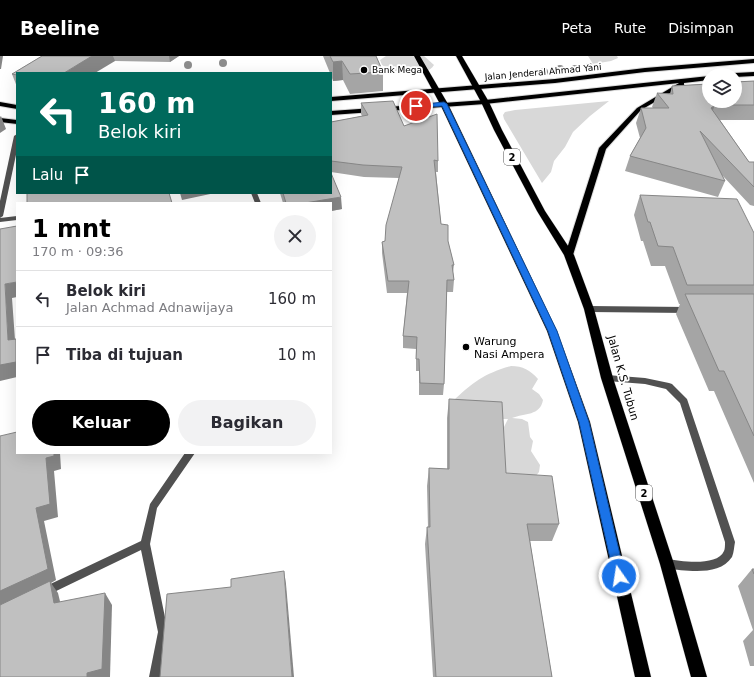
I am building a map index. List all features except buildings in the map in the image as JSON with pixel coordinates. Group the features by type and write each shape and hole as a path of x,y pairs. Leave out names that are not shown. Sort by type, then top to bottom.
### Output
{"highway":[{"path":"417,56 444,104 552,331 582,415 644,677"},
{"name":"2","path":"459,56 485,102"},
{"name":"Jalan K.S. Tubun","path":"485,102 498,130 541,211 570,255 589,309 607,378 667,564 699,677"}],"main road":[{"name":"Jalan Jenderal Ahmad Yani","path":"332,99 754,61"},
{"path":"742,75 754,74"},
{"path":"332,113 485,102 702,79"},
{"path":"570,255 603,148 639,109 689,80"},
{"path":"0,104 16,107"},
{"path":"0,120 16,122"}],"street":[{"path":"0,216 16,141"},
{"path":"0,220 16,218"},
{"path":"589,309 700,310"},
{"path":"607,378 645,381 670,386 684,401 730,542 729,553 723,561 708,566 667,564"},
{"path":"155,677 163,632 145,544 154,507 190,454"},
{"path":"34,597 145,544"}],"shaded area":[{"path":"386,56 424,56 434,65 430,70 417,74 409,74 387,68 382,65 380,60"},
{"path":"588,56 617,56 618,58 611,61 593,64"},
{"path":"609,101 573,132 565,147 554,161 551,172 542,183 503,115 505,112 515,110"},
{"path":"511,366 526,369 538,379 532,389 539,394 543,400 539,409 531,413 512,418 522,419 528,422 530,437 533,441 531,451 540,465 539,472 535,477 450,465 497,434 504,427 508,419 502,419 453,401 479,379"}],"place":[{"name":"Bank Mega","path":"364,70"},
{"name":"Warung Nasi Ampera","path":"466,347"}],"route":[{"path":"416,106 444,104 552,331 584,422 619,576"}]}
